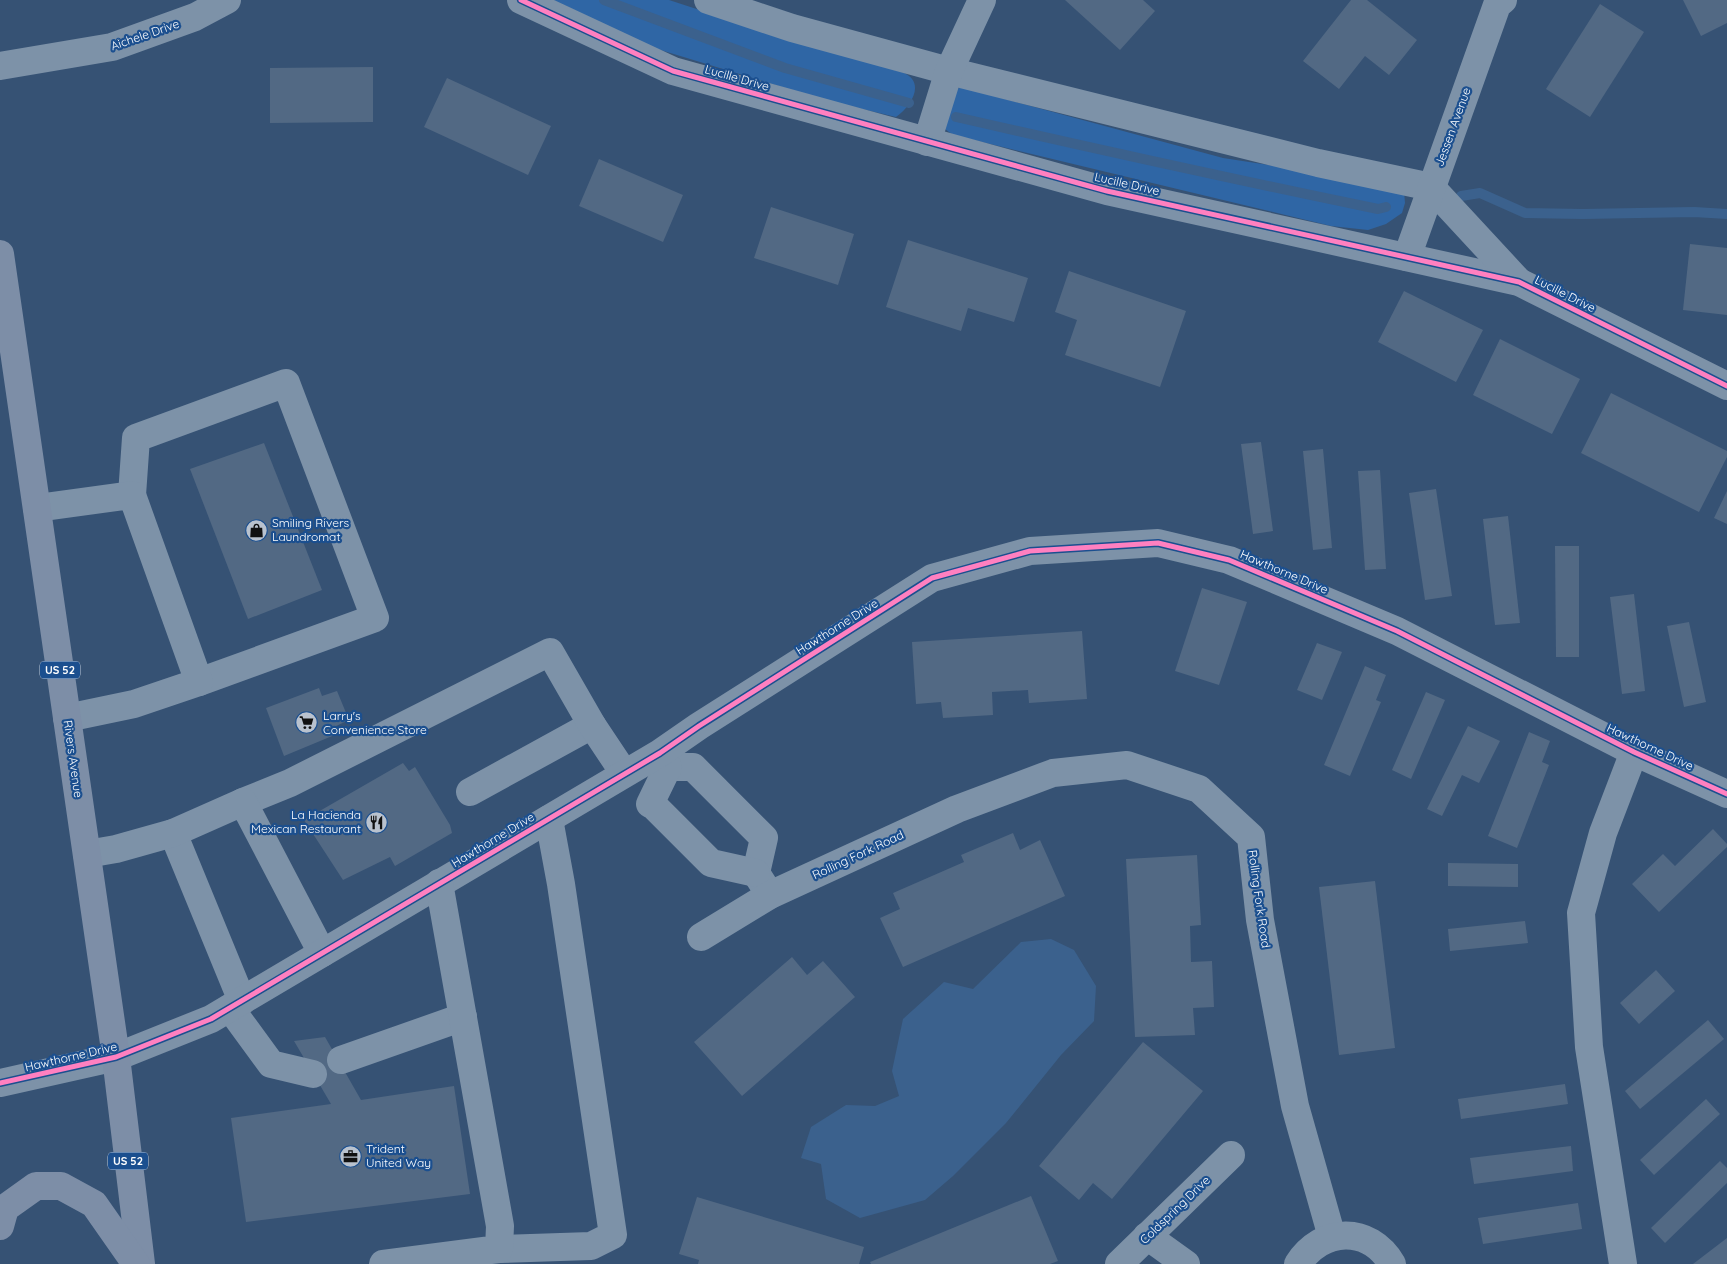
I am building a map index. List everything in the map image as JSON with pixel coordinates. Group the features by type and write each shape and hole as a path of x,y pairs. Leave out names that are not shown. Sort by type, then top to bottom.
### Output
{"main road":[{"name":"Rivers Avenue","path":"0,254 116,1058 141,1264"},
{"path":"0,1226 6,1208 36,1186 61,1186 94,1204 136,1264"}],"street":[{"name":"Aichele Drive","path":"0,66 112,48 195,17 227,0"},
{"name":"Lucille Drive","path":"521,0 673,71 1107,191 1519,282 1727,386"},
{"path":"708,0 792,28 949,71 1318,163 1431,187"},
{"path":"927,142 949,71 982,0"},
{"name":"Jessen Avenue","path":"1407,258 1497,5 1503,0"},
{"name":"Lucille Drive","path":"1431,187 1519,282"},
{"path":"67,718 134,704 199,682 375,618 286,383 136,438 132,495 199,682"},
{"path":"37,508 132,495"},
{"name":"Hawthorne Drive","path":"0,1083 116,1058 211,1019 624,773 664,760 699,726 932,578 1030,551 1158,543 1229,560 1397,631 1634,752 1727,794"},
{"path":"87,854 116,849 174,833 242,802 290,783 550,652 592,725 624,773"},
{"path":"470,792 592,725"},
{"path":"1623,1264 1589,1047 1581,913 1603,833 1634,752"},
{"path":"664,760 693,767 764,838 763,884 711,863 650,804 664,760"},
{"name":"Rolling Fork Road","path":"701,937 763,884 1053,773 1127,765 1199,789 1251,837 1260,920 1295,1106 1332,1237"},
{"path":"242,802 322,953"},
{"path":"383,1264 498,1249 591,1246 613,1235 549,819"},
{"path":"174,833 236,1005 271,1064 313,1074"},
{"path":"439,884 500,1226 498,1249"},
{"path":"341,1060 463,1017"},
{"name":"Coldspring Drive","path":"1119,1264 1231,1155"},
{"path":"1147,1236 1186,1264"},
{"path":"1298,1264 1305,1253 1318,1242 1332,1237 1355,1236 1372,1242 1387,1254 1392,1264"}],"shaded area":[{"path":"553,0 669,0 792,40 902,72 910,76 914,82 914,94 907,107 896,117 828,101 654,48"},
{"path":"961,87 1223,158 1320,173 1404,191 1405,203 1402,213 1386,224 1368,230 1331,226 953,135 945,129 949,93"},
{"path":"1051,939 1074,950 1096,986 1094,1021 1061,1055 1006,1123 953,1176 925,1200 860,1218 826,1199 821,1164 801,1158 811,1127 846,1105 875,1106 899,1096 892,1071 903,1019 944,982 973,989 1021,942"}],"building":[{"path":"1065,0 1143,0 1155,11 1120,50"},
{"path":"1351,0 1367,0 1417,40 1389,75 1365,56 1339,89 1303,61"},
{"path":"1683,0 1727,0 1727,23 1701,36"},
{"path":"1600,4 1644,32 1590,117 1546,89"},
{"path":"373,67 373,122 270,123 270,68"},
{"path":"447,78 551,126 528,175 424,127"},
{"path":"599,159 683,195 663,242 579,206"},
{"path":"771,207 854,234 838,285 754,258"},
{"path":"908,240 1028,278 1014,322 968,308 961,331 886,307"},
{"path":"1690,244 1727,248 1727,315 1683,310"},
{"path":"1069,271 1186,311 1160,387 1065,355 1077,320 1055,312"},
{"path":"1404,291 1483,330 1456,382 1378,342"},
{"path":"1500,339 1580,379 1552,434 1473,395"},
{"path":"1611,393 1727,451 1727,457 1699,512 1581,453"},
{"path":"1261,442 1273,531 1253,534 1241,444"},
{"name":"Smiling Rivers Laundromat","path":"264,443 322,590 248,619 190,469"},
{"path":"1323,449 1332,548 1313,550 1303,451"},
{"path":"1380,470 1386,569 1365,570 1358,471"},
{"path":"1436,489 1452,596 1425,600 1409,493"},
{"path":"1727,491 1727,524 1714,518"},
{"path":"1508,516 1520,623 1495,625 1483,519"},
{"path":"1555,546 1579,546 1579,657 1556,657"},
{"path":"1202,588 1247,602 1219,685 1175,671"},
{"path":"1634,594 1645,691 1622,694 1610,597"},
{"path":"1689,622 1706,702 1684,707 1667,626"},
{"path":"1082,631 1087,699 1029,703 1028,690 992,692 993,715 943,718 941,702 916,704 912,642"},
{"path":"1317,643 1342,652 1322,700 1297,690"},
{"path":"1365,666 1386,675 1376,700 1381,702 1350,776 1324,765"},
{"name":"Larry's Convenience Store","path":"319,688 322,696 337,691 349,720 336,726 337,734 284,756 266,708"},
{"path":"1426,692 1445,700 1411,779 1392,770"},
{"path":"1468,726 1500,741 1479,783 1462,775 1442,816 1427,809"},
{"path":"1529,732 1550,741 1542,762 1549,765 1517,848 1488,836"},
{"name":"La Hacienda Mexican Restaurant","path":"403,763 409,771 415,767 450,825 452,833 395,866 390,857 343,880 304,820"},
{"path":"1713,829 1727,844 1727,847 1659,912 1632,884 1663,854 1675,866"},
{"path":"1013,833 1020,850 1040,840 1065,896 903,967 880,918 900,909 893,893 964,862 961,855"},
{"path":"1197,855 1201,925 1190,926 1191,962 1212,961 1214,1007 1193,1008 1195,1035 1135,1037 1126,859"},
{"path":"1448,863 1518,864 1518,887 1448,886"},
{"path":"1375,881 1395,1048 1339,1055 1319,887"},
{"path":"1525,921 1528,943 1450,951 1448,929"},
{"path":"792,957 807,975 823,961 855,997 742,1096 694,1042"},
{"path":"1656,970 1675,991 1639,1024 1620,1003"},
{"path":"1708,1020 1724,1039 1640,1109 1625,1091"},
{"name":"Trident United Way","path":"325,1037 361,1100 454,1086 470,1194 246,1222 231,1118 331,1104 294,1041"},
{"path":"1143,1042 1203,1091 1112,1199 1093,1183 1079,1200 1039,1166"},
{"path":"1565,1084 1568,1104 1461,1119 1458,1099"},
{"path":"1706,1099 1720,1114 1654,1175 1640,1160"},
{"path":"1571,1146 1573,1171 1474,1184 1470,1158"},
{"path":"1720,1161 1727,1168 1727,1183 1665,1243 1651,1228"},
{"path":"1031,1196 1058,1261 1050,1264 871,1264 870,1262"},
{"path":"697,1197 864,1247 859,1264 698,1264 699,1260 679,1254"},
{"path":"1578,1203 1582,1229 1483,1244 1478,1218"},
{"path":"1727,1238 1727,1264 1693,1264"}],"waterway":[{"path":"604,0 785,68 909,103"},
{"path":"956,117 1325,198 1378,209 1386,207"},
{"path":"1461,196 1480,193 1525,213 1694,212 1727,214"}],"cycle path":[{"path":"521,0 673,71 1107,191 1519,282 1727,386"},
{"path":"0,1083 116,1057 211,1019 660,753 699,726 932,578 1030,551 1158,543 1229,560 1397,631 1634,752 1727,794"}],"place":[{"name":"Smiling Rivers Laundromat","path":"256,530"},
{"name":"Larry's Convenience Store","path":"307,723"},
{"name":"La Hacienda Mexican Restaurant","path":"377,822"},
{"name":"Trident United Way","path":"350,1156"}]}
